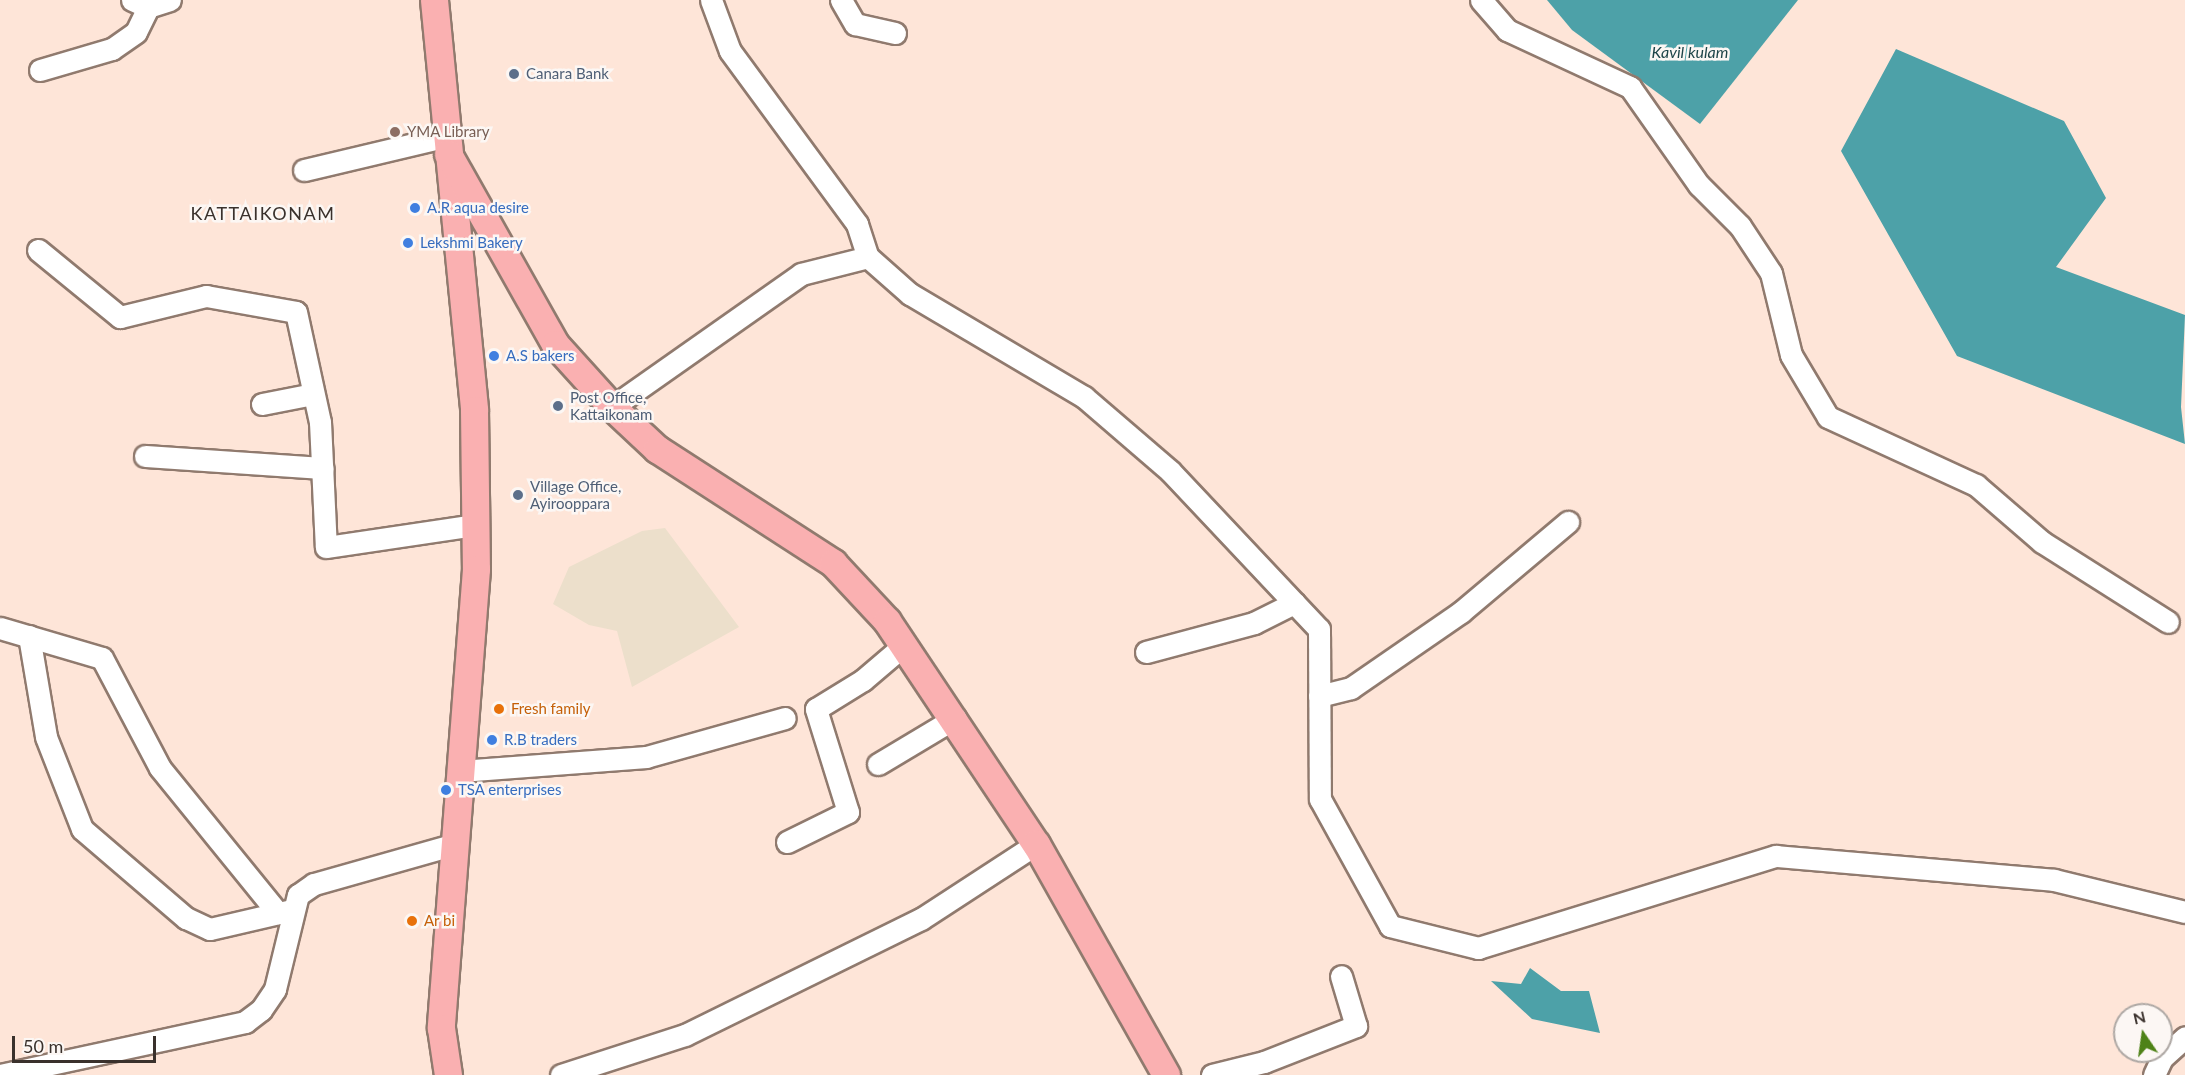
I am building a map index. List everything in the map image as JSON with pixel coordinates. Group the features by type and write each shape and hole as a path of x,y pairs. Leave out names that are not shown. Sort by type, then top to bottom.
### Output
{"main road":[{"path":"434,0 474,411 475,525 441,1028 448,1075"},
{"path":"448,145 555,344 612,407 657,449 833,563 904,645 955,718 1036,844 1166,1075"}],"street":[{"path":"40,70 112,49 136,32 140,4 170,0"},
{"path":"711,0 730,51 857,224 868,257 910,294 1084,397 1170,471 1319,629 1320,799 1390,926 1478,948 1776,855 2054,880 2185,912"},
{"path":"841,0 855,24 895,33"},
{"path":"1481,0 1507,30 1630,87 1699,185 1740,226 1771,273 1791,355 1828,417 1976,485 2042,542 2168,622"},
{"path":"304,170 448,145"},
{"path":"38,250 120,317 206,296 296,312 313,394 323,468 326,547 475,525"},
{"path":"612,407 801,274 868,257"},
{"path":"262,404 313,394"},
{"path":"145,456 323,468"},
{"path":"1319,696 1351,688 1461,612 1568,522"},
{"path":"1146,652 1254,623 1294,603"},
{"path":"0,628 102,658 160,768 285,912"},
{"path":"29,636 46,737 82,829 186,918 210,929 285,912"},
{"path":"787,842 848,812 816,709 863,680 904,645"},
{"path":"460,771 646,757 785,718"},
{"path":"878,764 955,718"},
{"path":"0,1075 245,1022 275,989 285,912 298,895 314,884 455,844"},
{"path":"561,1075 685,1035 921,919 1036,844"},
{"path":"1212,1075 1264,1062 1356,1026 1341,976"},
{"path":"2154,1075 2162,1058 2185,1037"}],"shaded area":[{"path":"665,528 739,627 632,687 617,631 589,625 553,604 569,567 642,531"}],"water":[{"name":"Kavil kulam","path":"1547,0 1798,0 1700,124 1572,30"},
{"path":"1896,49 2064,121 2106,198 2056,267 2185,315 2181,407 2185,444 1957,356 1841,151"},
{"path":"1530,968 1561,991 1589,991 1600,1033 1532,1019 1491,981 1521,984"}],"place":[{"name":"Canara Bank","path":"514,74"},
{"name":"YMA Library","path":"395,132"},
{"name":"A.R aqua desire","path":"415,208"},
{"name":"Lekshmi Bakery","path":"408,243"},
{"name":"A.S bakers","path":"494,356"},
{"name":"Post Office, Kattaikonam","path":"558,406"},
{"name":"Village Office, Ayirooppara","path":"518,495"},
{"name":"Fresh family","path":"499,709"},
{"name":"R.B traders","path":"492,740"},
{"name":"TSA enterprises","path":"446,790"},
{"name":"Ar bi","path":"412,921"}],"district":[{"name":"KATTAIKONAM","path":"263,213"}]}
